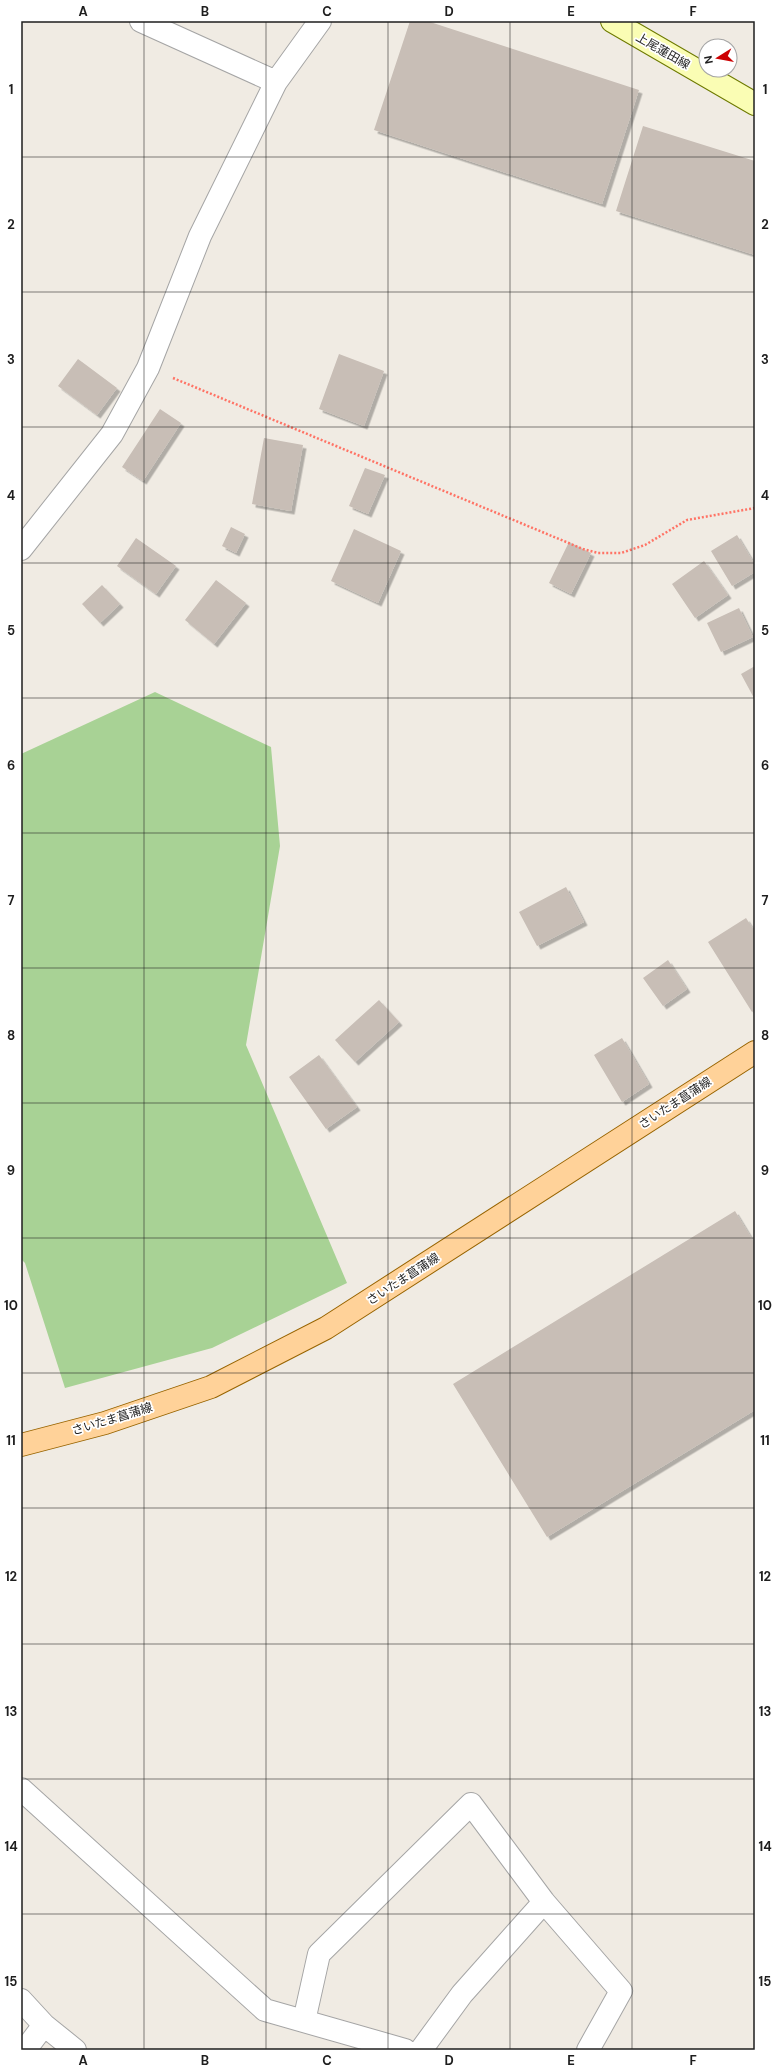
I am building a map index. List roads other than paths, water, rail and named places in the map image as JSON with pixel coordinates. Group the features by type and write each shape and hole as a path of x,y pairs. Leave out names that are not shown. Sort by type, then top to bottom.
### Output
{"main road":[{"name":"上尾蓮田線","path":"612,21 755,104"},
{"name":"さいたま菖蒲線","path":"21,1445 105,1423 210,1386 326,1328 755,1052"}],"street":[{"path":"141,21 276,82"},
{"path":"21,549 112,434 148,368 200,236 276,82 320,21"},
{"path":"21,1788 265,2010 405,2050"},
{"path":"304,2021 319,1954 471,1804 544,1902 621,1991 588,2050"},
{"path":"421,2050 462,1994 544,1902"},
{"path":"21,2000 44,2025 75,2050"},
{"path":"25,2050 44,2025"}]}
